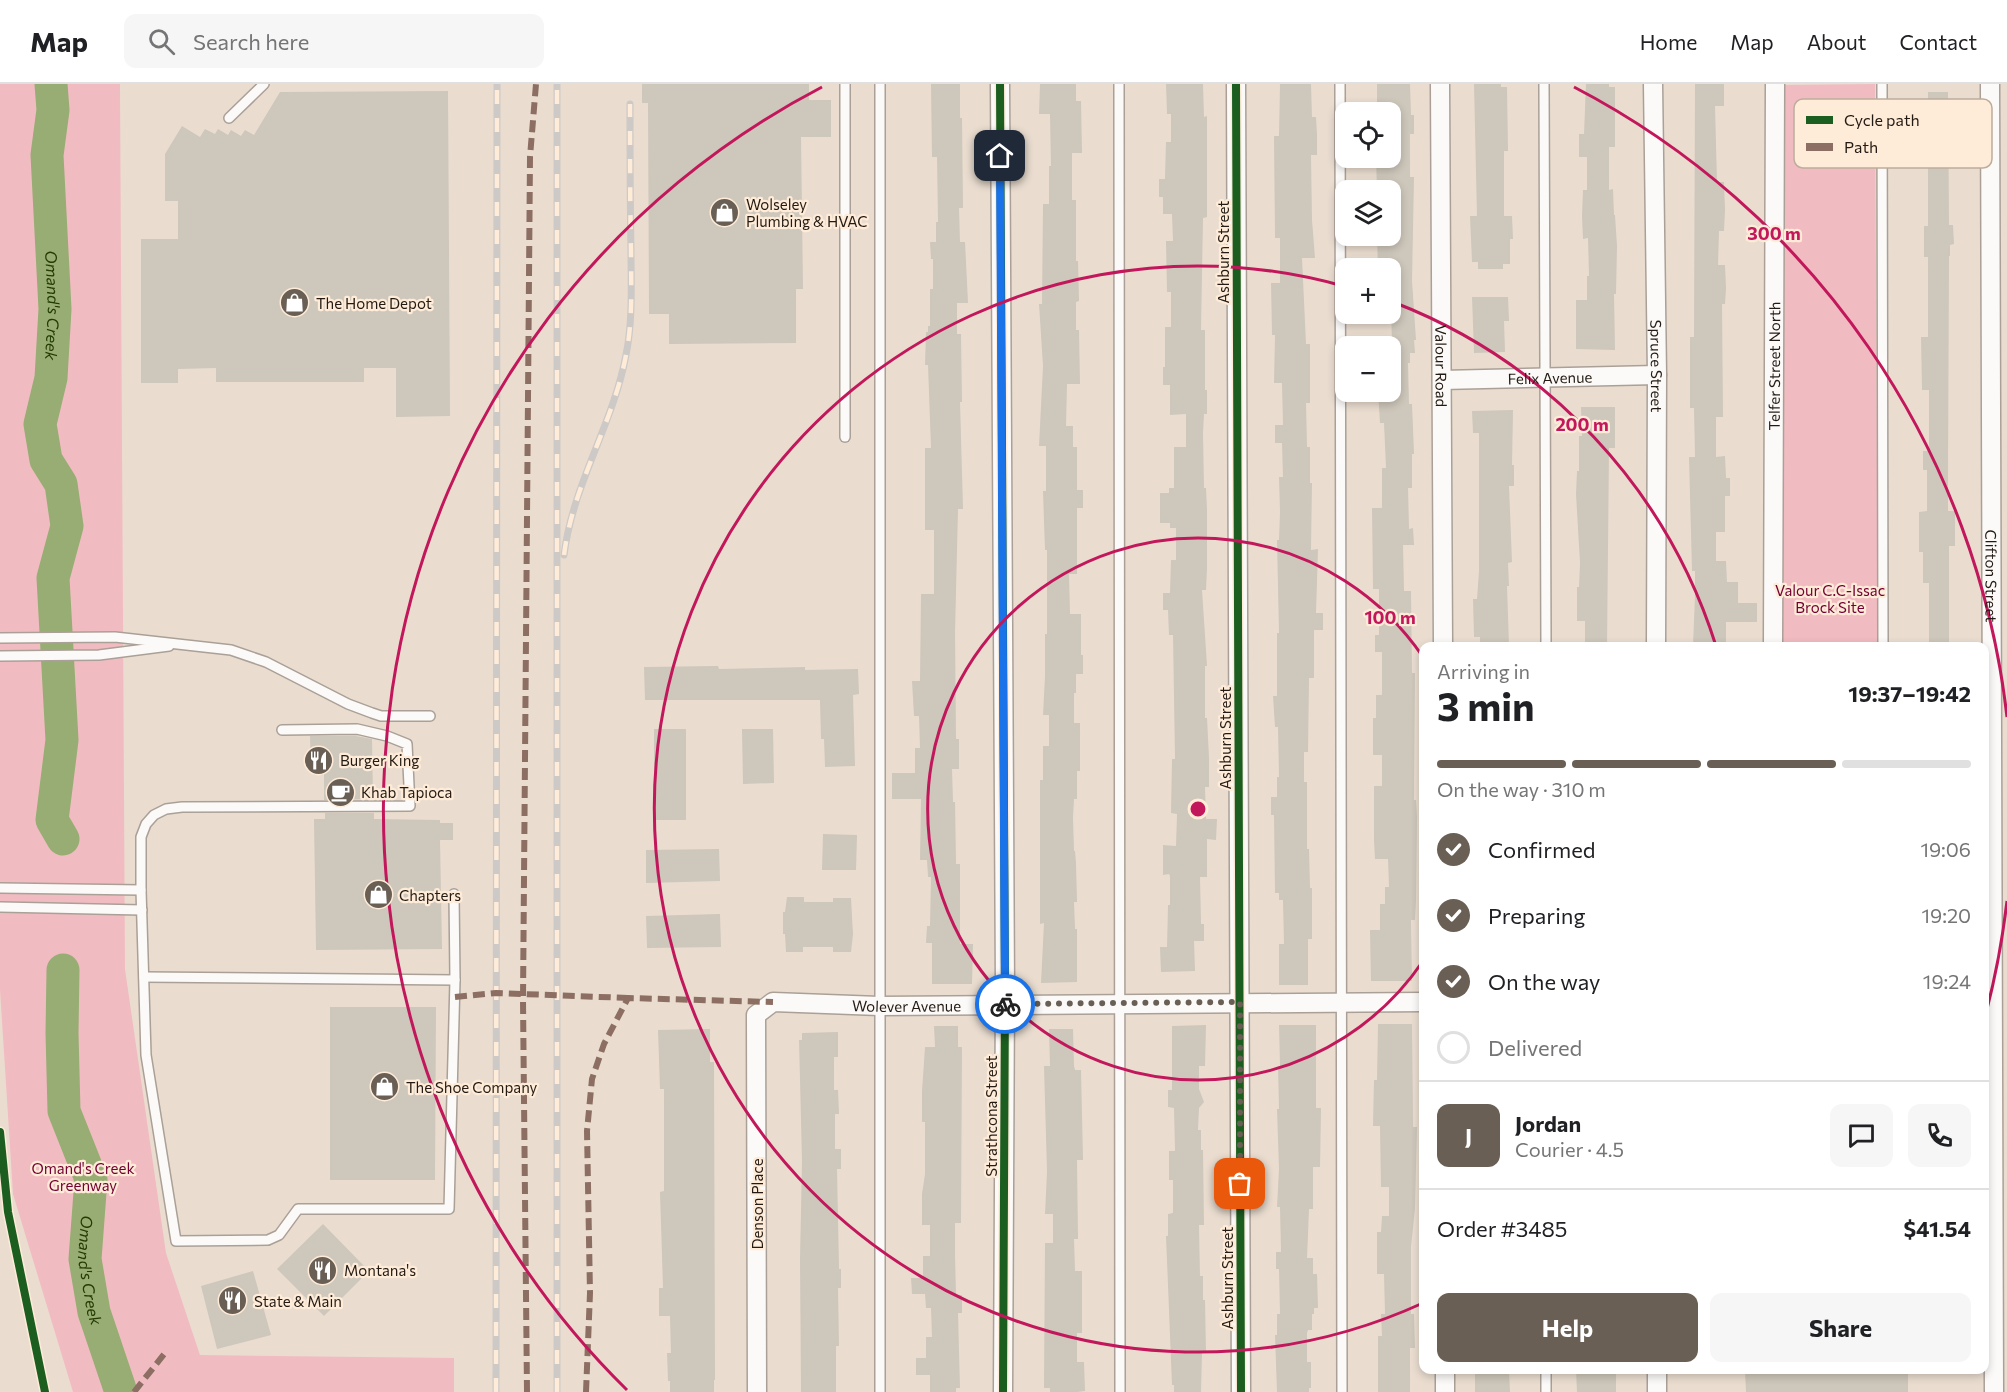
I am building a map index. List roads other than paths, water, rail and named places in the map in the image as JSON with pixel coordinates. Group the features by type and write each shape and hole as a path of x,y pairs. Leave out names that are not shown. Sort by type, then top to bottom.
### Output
{"street":[{"name":"Strathcona Street","path":"1000,84 1005,1004 1003,1392"},
{"name":"Ashburn Street","path":"1236,84 1241,1392"},
{"name":"Valour Road","path":"1440,84 1443,642"},
{"name":"Spruce Street","path":"1653,84 1657,375 1656,642"},
{"name":"Telfer Street North","path":"1773,642 1775,84"},
{"name":"Clifton Street","path":"1990,84 1990,99"},
{"name":"Clifton Street","path":"1990,168 1989,856 2000,987 1989,1301 1994,1392"},
{"name":"Felix Avenue","path":"1442,380 1657,375"},
{"name":"Wolever Avenue","path":"756,1016 773,1002 879,1006 1419,1002"},
{"name":"Denson Place","path":"756,1016 757,1392"},
{"path":"1445,1374 1445,1392"},
{"path":"1657,1374 1657,1392"}],"lane":[{"path":"230,118 264,84"},
{"path":"844,437 845,84"},
{"path":"880,84 880,1392"},
{"path":"1119,84 1120,1392"},
{"path":"1340,84 1342,1392"},
{"path":"1544,84 1546,642"},
{"path":"1882,84 1882,99"},
{"path":"1882,168 1883,642"},
{"path":"0,638 99,636 231,650 274,666 372,714 430,717"},
{"path":"0,656 99,655 183,644"},
{"path":"282,730 357,729 387,736 407,744 410,806 182,807 165,809 154,815 146,824 141,837 146,1055 176,1241 268,1240 279,1235 298,1209 449,1209 455,980 454,894"},
{"path":"0,888 141,890"},
{"path":"0,907 142,910"},
{"path":"144,977 455,980"},
{"path":"1546,1374 1546,1392"}],"waterway":[{"name":"Omand's Creek","path":"51,84 53,110 47,155 55,309 51,378 40,424 46,460 61,484 67,526 53,578 62,740 52,820 63,839"},
{"name":"Omand's Creek","path":"63,970 64,1111 91,1179 85,1259 94,1312 121,1392"}],"railway":[{"path":"496,1392 497,84"},
{"path":"557,84 557,1392"},
{"path":"564,555 576,503 620,381 628,342 631,316 630,104"}],"place":[{"name":"Wolseley Plumbing & HVAC","path":"725,213"},
{"name":"The Home Depot","path":"295,303"},
{"name":"Burger King","path":"319,760"},
{"name":"Khab Tapioca","path":"340,792"},
{"name":"Chapters","path":"378,895"},
{"name":"The Shoe Company","path":"385,1087"},
{"name":"Montana's","path":"323,1270"},
{"name":"State & Main","path":"233,1301"}],"park label":[{"name":"Valour C.C-Issac Brock Site","path":"1830,598"},
{"name":"Omand's Creek Greenway","path":"83,1176"}]}
